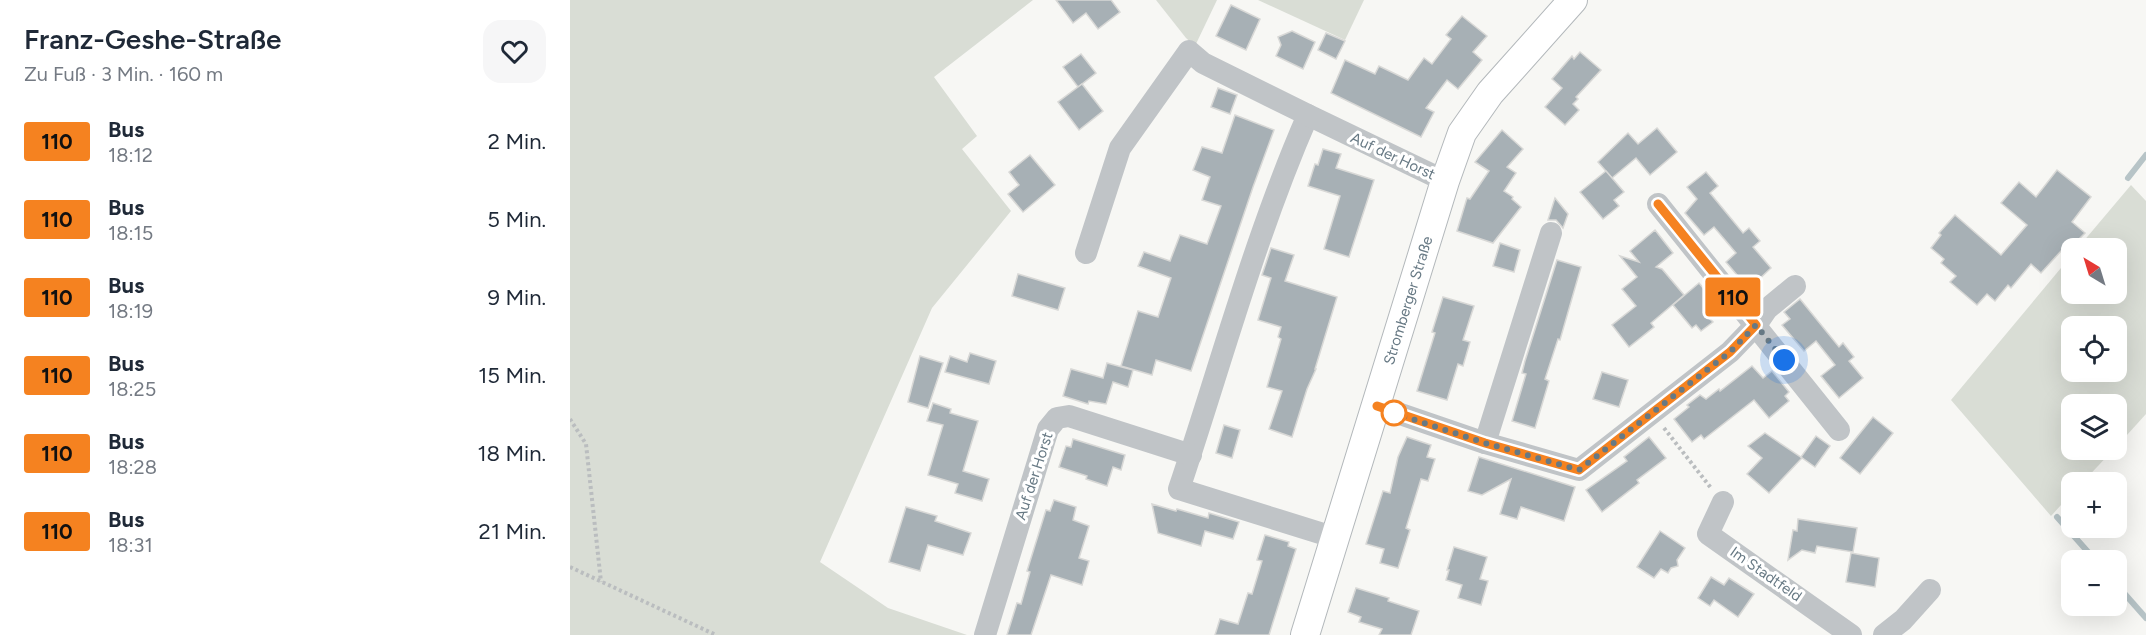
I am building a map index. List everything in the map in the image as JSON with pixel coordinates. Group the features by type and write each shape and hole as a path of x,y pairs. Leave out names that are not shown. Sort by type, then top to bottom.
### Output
{"main road":[{"name":"Stromberger Straße","path":"1305,635 1445,181 1462,133 1490,93 1573,0"}],"street":[{"name":"Auf der Horst","path":"1086,253 1120,148 1189,51 1203,63 1445,181"},
{"path":"1308,115 1289,158 1222,352 1179,489 1336,538"},
{"path":"1658,204 1839,430"},
{"path":"1485,443 1551,233"},
{"path":"1377,406 1485,443 1579,470 1730,352 1756,325 1767,309 1795,286"},
{"name":"Auf der Horst","path":"985,635 1048,429 1057,418 1070,416 1191,455"},
{"name":"Im Stadtfeld","path":"1723,502 1708,534 1851,635"},
{"path":"1884,635 1903,620 1930,590"}],"path":[{"path":"1652,413 1723,502"},
{"path":"570,419 586,444 601,582"},
{"path":"570,567 716,635"}],"shaded area":[{"path":"570,0 1033,0 934,77 977,136 962,149 1011,211 932,308 820,562 888,608 967,635 570,635"},
{"path":"1156,0 1217,0 1195,46"},
{"path":"1258,0 1364,0 1345,40"},
{"path":"2131,185 2146,201 2146,414 2127,435 2127,394 2061,394 2061,460 2104,460 2092,472 2061,472 2061,505 2051,516 1951,400 2061,268 2061,304 2127,304 2127,238 2086,238"}],"building":[{"path":"1056,0 1111,0 1120,12 1098,29 1086,13 1073,23"},
{"path":"1231,5 1260,19 1246,50 1216,36"},
{"path":"1462,16 1487,36 1473,52 1482,60 1458,89 1447,80 1426,108 1434,112 1421,137 1331,93 1345,60 1375,74 1379,66 1408,80 1424,58 1432,64 1451,39 1446,35"},
{"path":"1292,31 1315,42 1303,69 1276,56 1281,45 1278,37"},
{"path":"1326,33 1345,41 1336,59 1318,50"},
{"path":"1580,52 1601,70 1576,97 1578,99 1573,104 1579,110 1565,125 1545,107 1562,88 1552,79 1572,56 1574,59"},
{"path":"1081,54 1096,73 1078,87 1063,67"},
{"path":"1082,84 1103,111 1079,130 1058,102"},
{"path":"1218,88 1237,95 1230,114 1211,107"},
{"path":"1235,115 1274,130 1191,371 1156,360 1152,375 1121,366 1138,311 1158,317 1171,278 1138,266 1144,252 1170,261 1180,235 1207,244 1221,206 1202,200 1210,177 1193,170 1202,147 1222,153"},
{"path":"1657,128 1677,152 1650,175 1636,158 1612,178 1598,162 1628,133 1638,144"},
{"path":"1502,130 1523,149 1507,167 1516,173 1504,191 1521,207 1493,243 1457,231 1467,198 1470,199 1489,171 1475,162"},
{"path":"1323,149 1341,154 1336,168 1374,180 1349,257 1324,249 1340,196 1308,186"},
{"path":"1030,155 1055,185 1023,212 1008,194 1019,185 1009,172"},
{"path":"2057,170 2091,197 2072,222 2085,233 2080,238 2061,238 2061,251 2041,273 2031,264 2011,288 2008,285 1995,301 1987,294 1977,305 1950,282 1956,276 1941,263 1944,259 1931,248 1941,235 1939,233 1955,215 2001,255 2027,225 2001,203 2019,182 2036,197"},
{"path":"1606,171 1624,192 1614,200 1619,206 1603,219 1580,192"},
{"path":"1706,172 1718,186 1710,193 1743,233 1749,228 1760,241 1753,247 1771,268 1755,283 1749,276 1743,282 1726,262 1736,253 1714,227 1704,235 1685,213 1697,199 1687,187"},
{"path":"1555,198 1568,214 1563,228 1556,220 1548,220"},
{"path":"1655,230 1673,253 1656,267 1662,269 1684,295 1651,323 1654,327 1629,347 1612,325 1636,306 1622,289 1637,277 1620,256 1639,262 1630,251"},
{"path":"1500,243 1520,250 1514,272 1493,266"},
{"path":"1271,248 1294,255 1285,281 1337,297 1316,369 1307,389 1292,437 1269,429 1282,391 1267,387 1281,339 1278,337 1281,327 1258,320 1271,278 1262,275"},
{"path":"1557,260 1581,267 1560,340 1558,339 1545,379 1549,381 1535,428 1512,421 1526,374 1522,373 1525,361"},
{"path":"1018,274 1065,288 1058,310 1012,296"},
{"path":"1699,283 1718,306 1707,316 1713,322 1701,331 1696,325 1692,328 1673,305"},
{"path":"1443,297 1474,306 1463,340 1470,342 1463,366 1458,364 1447,400 1417,391 1435,333 1432,332"},
{"path":"1800,299 1839,347 1843,343 1854,357 1849,361 1863,378 1839,398 1821,376 1835,365 1816,341 1804,351 1782,325 1790,319 1784,312"},
{"path":"970,353 996,361 989,384 945,372 950,356 967,362"},
{"path":"920,356 943,363 928,408 908,402"},
{"path":"1107,363 1133,370 1128,387 1113,382 1106,404 1089,401 1088,404 1063,396 1071,369 1103,378"},
{"path":"1752,366 1763,378 1772,371 1789,392 1785,396 1789,401 1769,418 1754,400 1704,439 1701,435 1692,442 1674,419 1700,395 1706,399"},
{"path":"1602,372 1628,380 1619,407 1593,399"},
{"path":"933,403 951,409 950,413 978,421 963,471 989,479 982,501 955,493 958,484 928,475 943,425 927,421"},
{"path":"1873,417 1893,433 1860,474 1840,458"},
{"path":"1224,425 1240,430 1232,458 1216,453"},
{"path":"1765,433 1802,458 1769,493 1747,474 1762,458 1748,446"},
{"path":"1816,436 1830,446 1815,467 1801,457"},
{"path":"1407,437 1431,445 1427,457 1435,459 1428,481 1421,479 1406,528 1410,530 1398,568 1380,563 1384,549 1366,544 1383,491 1390,493 1398,457"},
{"path":"1649,437 1666,458 1637,480 1639,483 1602,512 1586,490 1627,461 1624,457"},
{"path":"1073,439 1125,455 1121,470 1113,467 1107,486 1086,479 1087,476 1059,467 1066,446 1071,447"},
{"path":"1479,457 1575,487 1564,521 1521,507 1517,519 1500,514 1511,479 1482,495 1468,491"},
{"path":"1054,500 1076,507 1073,520 1089,526 1079,558 1089,561 1082,585 1051,575 1031,635 1007,635 1017,603 1021,604 1030,572 1027,571 1046,510 1050,511"},
{"path":"1152,504 1208,518 1209,513 1239,522 1233,539 1205,531 1201,546 1158,533"},
{"path":"906,507 937,516 935,521 971,533 963,555 928,545 920,571 889,562"},
{"path":"1798,519 1857,528 1853,552 1817,546 1815,553 1802,550 1788,560 1793,530 1797,531"},
{"path":"1660,531 1685,548 1677,560 1678,566 1671,568 1668,573 1661,569 1654,578 1637,567"},
{"path":"1265,535 1289,542 1288,546 1296,549 1269,635 1215,635 1220,619 1238,624 1248,593 1252,594 1262,561 1257,560"},
{"path":"1454,547 1487,557 1480,579 1488,581 1481,605 1458,598 1462,585 1446,580"},
{"path":"1851,553 1879,558 1875,587 1846,582"},
{"path":"1711,577 1724,585 1729,578 1754,594 1738,617 1714,600 1710,606 1698,598"},
{"path":"1356,588 1389,598 1388,601 1419,611 1411,635 1379,635 1382,629 1359,622 1361,617 1348,612"}],"waterway":[{"path":"2128,178 2146,155"},
{"path":"2057,517 2086,550"},
{"path":"2127,596 2146,618"}],"bus line":[{"name":"110","path":"1377,406 1485,443 1579,470 1730,352 1756,325 1658,204"}],"route":[{"path":"1394,413 1485,443 1579,470 1730,352 1756,325 1784,360"}]}
